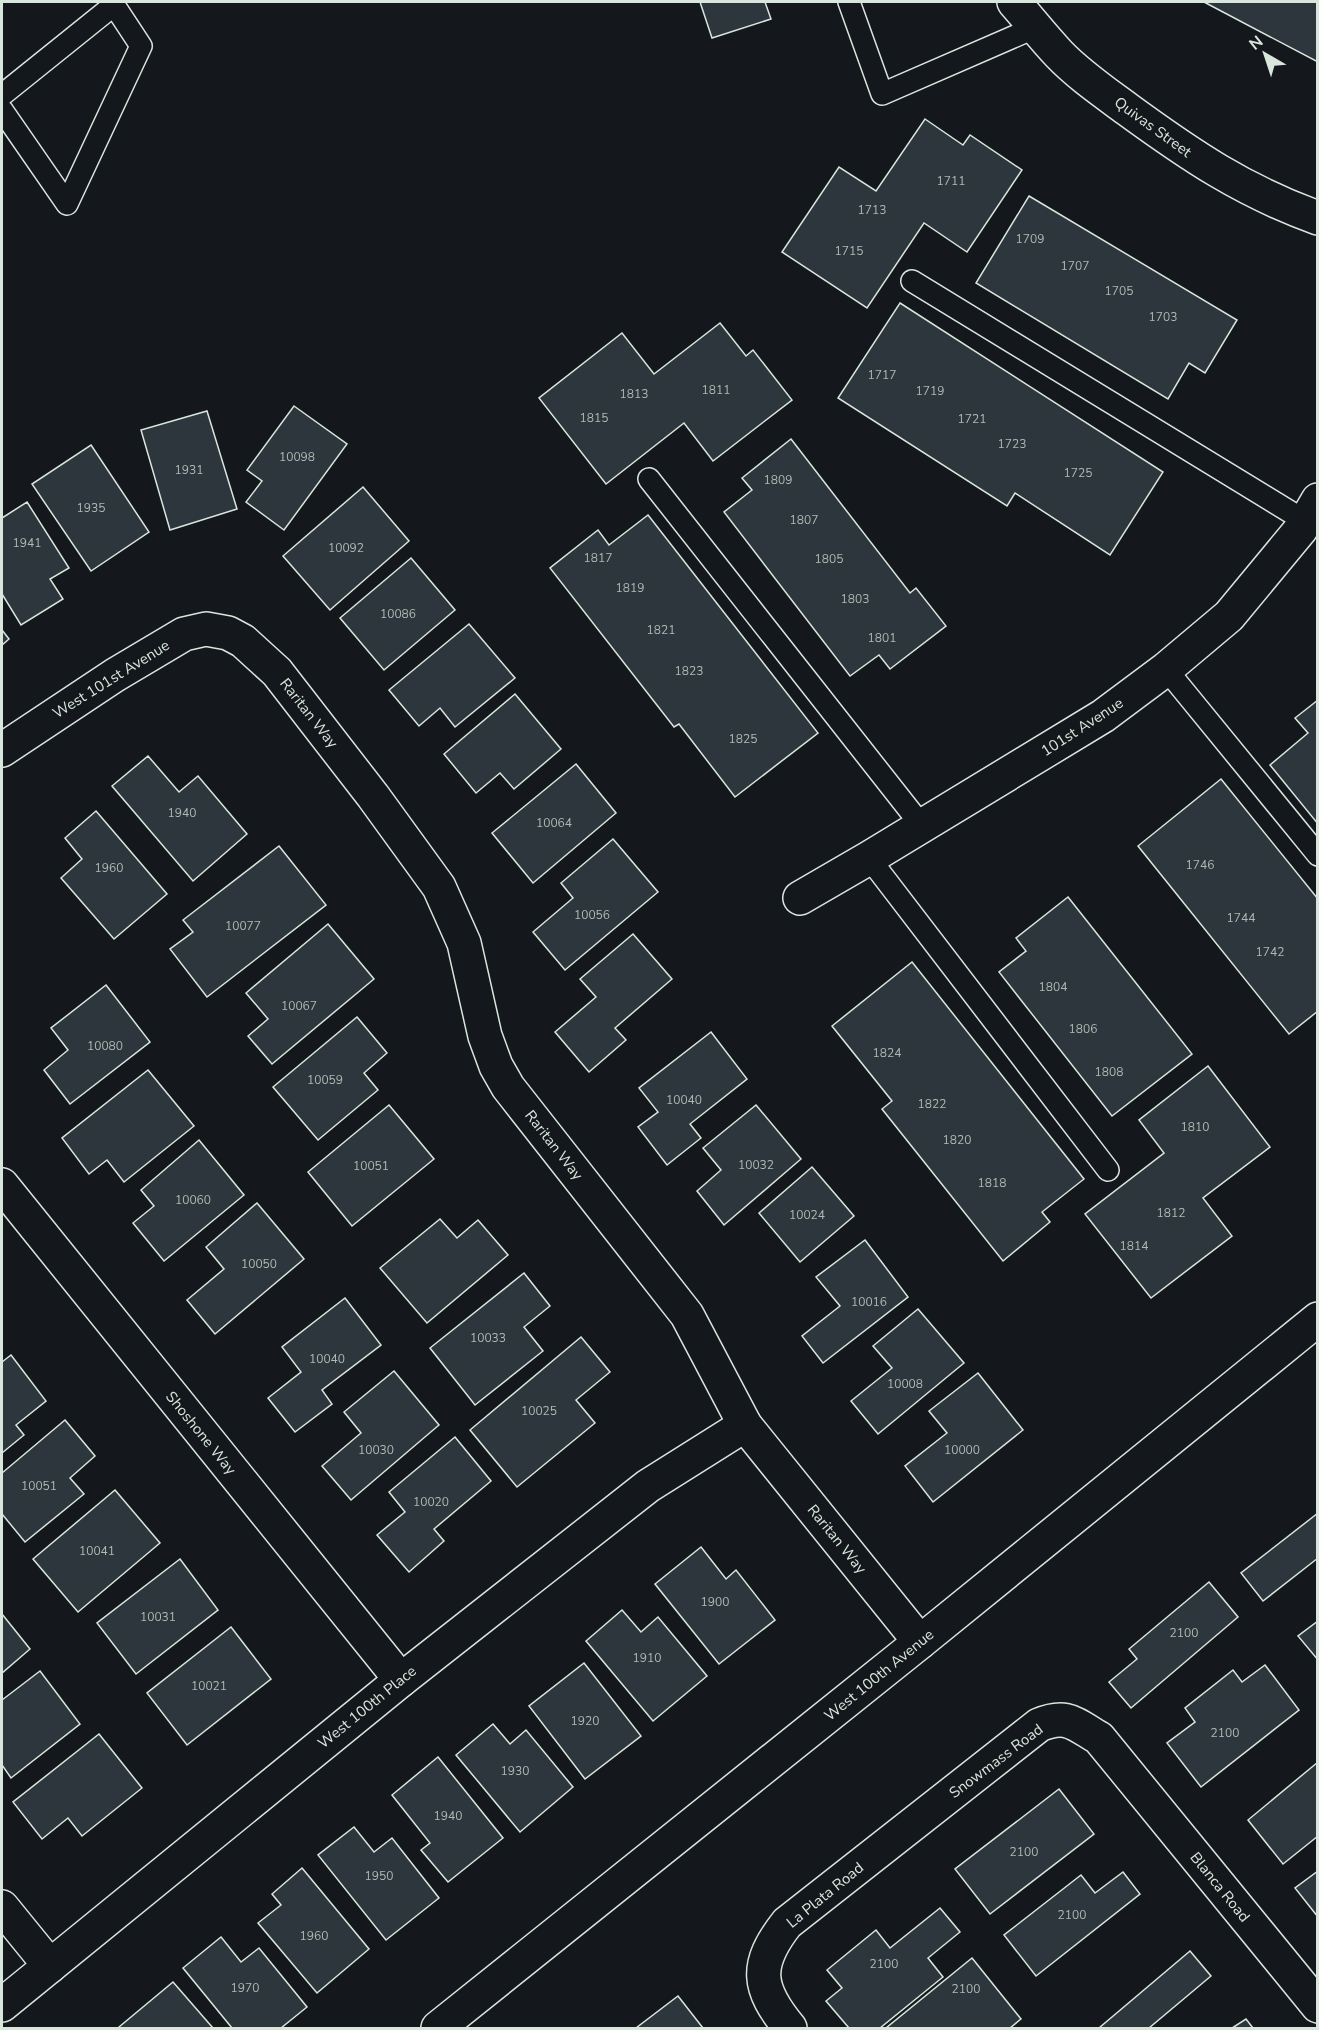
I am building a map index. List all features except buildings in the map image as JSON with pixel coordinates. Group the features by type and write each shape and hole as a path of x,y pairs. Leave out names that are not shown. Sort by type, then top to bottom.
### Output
{"street":[{"name":"Quivas Street","path":"1014,2 1060,55 1180,148 1238,184 1289,208 1317,218"},
{"name":"101st Avenue","path":"800,898 1103,716 1166,669 1229,616 1269,569 1311,511"},
{"name":"West 101st Avenue","path":"2,750 115,675 184,634 206,629 228,633"},
{"name":"Raritan Way","path":"228,633 243,641 277,672 440,887 464,943 485,1036 496,1066 508,1087 687,1315 745,1425 920,1642"},
{"name":"Shoshone Way","path":"2,1185 400,1680"},
{"name":"West 100th Avenue","path":"438,2028 920,1642 1317,1319"},
{"name":"West 100th Place","path":"2,2005 400,1680 648,1486 745,1425"},
{"name":"Snowmass Road","path":"898,1836 1039,1725 1054,1719 1069,1721 1099,1738 1123,1768"},
{"name":"Blanca Road","path":"1123,1768 1317,2007"},
{"name":"La Plata Road","path":"790,2028 768,1997 764,1976 765,1961 772,1943 788,1923 898,1836"},
{"path":"2,1907 50,1966"}],"lane":[{"path":"849,2 882,94 1036,27"},
{"path":"2,94 113,3 141,46 67,204 2,110"},
{"path":"912,281 1311,511"},
{"path":"649,479 922,826"},
{"path":"1166,669 1317,855"},
{"path":"869,858 1108,1170"}]}
